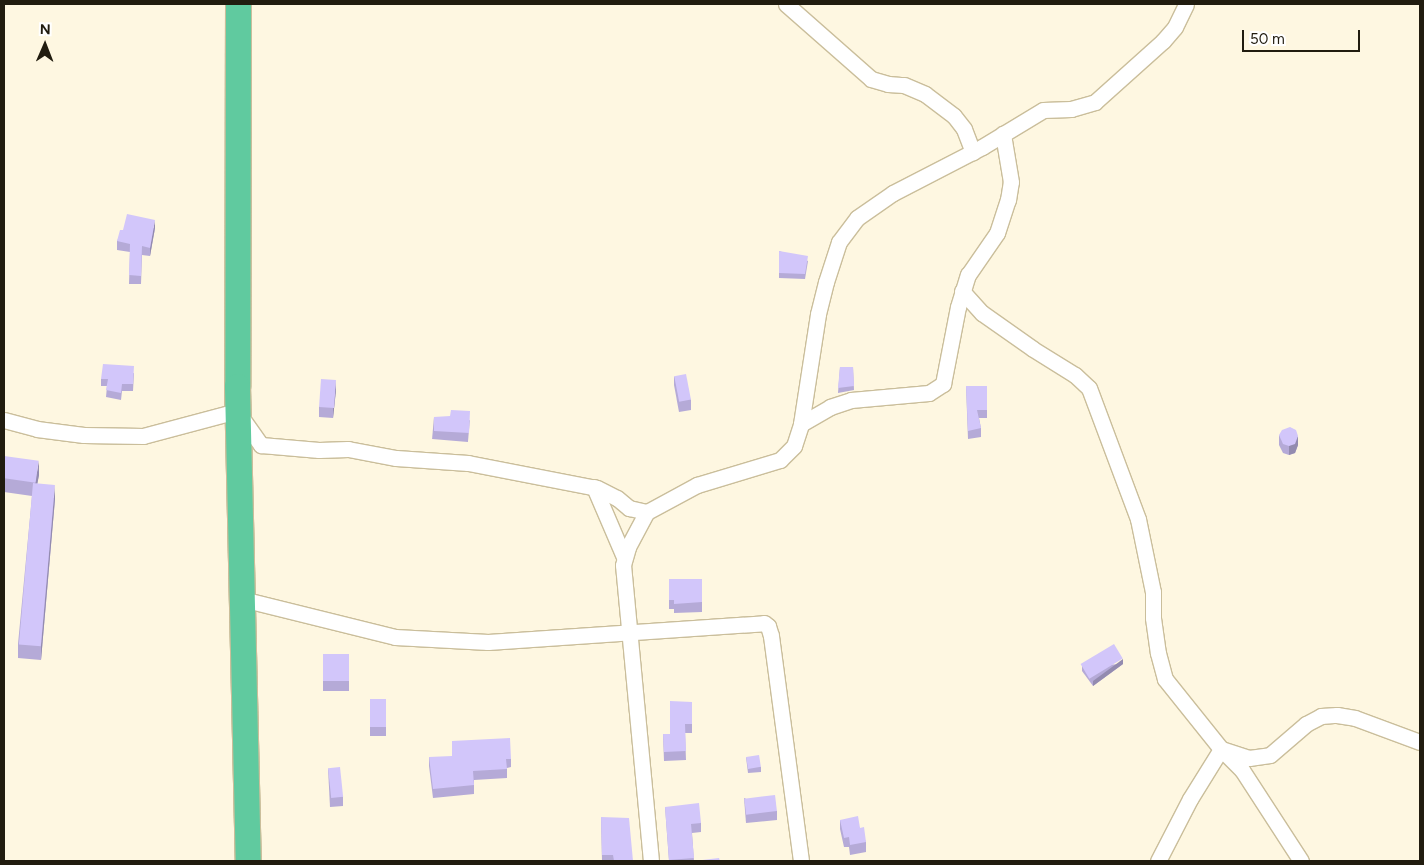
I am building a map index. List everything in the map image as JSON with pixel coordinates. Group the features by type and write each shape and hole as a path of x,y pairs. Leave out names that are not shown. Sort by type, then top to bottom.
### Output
{"highway":[{"path":"238,4 237,411 248,861"}],"street":[{"path":"786,4 871,79 888,84 904,85 925,94 954,116 964,128 973,152"},
{"path":"651,861 623,565 624,557 647,512 697,485 780,460 794,446 801,424 818,314 839,242 857,218 893,194 973,152 1043,110 1071,109 1095,102 1163,41 1175,27 1186,4"},
{"path":"801,424 830,407 851,400 929,393 942,384 962,291 968,275 997,233 1002,220 1011,182 1004,134"},
{"path":"962,291 982,313 1033,350 1075,375 1089,388 1138,519 1151,582 1153,618 1158,653 1165,679 1221,749 1242,770 1301,861"},
{"path":"4,420 37,428 84,434 143,436 237,411 261,445 319,450 348,449 396,458 468,464 594,487 605,491 629,508 647,512"},
{"path":"594,487 624,557"},
{"path":"242,599 395,638 488,642 630,634 758,622 768,626 772,636 801,861"},
{"path":"1221,749 1249,758 1270,755 1306,724 1321,716 1337,715 1355,718 1420,742"},
{"path":"1158,861 1190,799 1221,749"}],"building":[{"path":"127,214 155,220 150,248 142,246 141,276 129,275 130,244 117,241 120,230 123,230"},
{"path":"779,251 808,256 805,274 779,273"},
{"path":"103,364 134,366 133,384 122,384 121,393 106,390 108,379 101,379"},
{"path":"840,367 853,367 854,386 838,388"},
{"path":"686,374 691,400 679,402 674,376"},
{"path":"321,379 336,380 334,408 319,407"},
{"path":"966,386 987,386 987,410 977,410 981,428 968,431"},
{"path":"451,410 470,411 469,433 434,431 434,417 450,416"},
{"path":"1290,427 1296,430 1298,436 1295,444 1289,446 1283,444 1279,435 1282,430"},
{"path":"4,456 39,461 36,483 4,478"},
{"path":"33,483 55,485 41,646 19,644"},
{"path":"669,579 702,579 702,602 674,604 674,600 669,600"},
{"path":"1114,644 1123,659 1089,679 1081,664"},
{"path":"323,654 349,654 349,681 323,681"},
{"path":"370,699 386,699 386,727 370,727"},
{"path":"670,701 692,702 692,724 685,724 686,751 664,752 663,734 670,734"},
{"path":"510,738 511,759 506,759 507,769 473,771 474,785 433,789 429,757 452,756 452,741"},
{"path":"759,755 761,767 748,769 746,757"},
{"path":"340,767 343,797 331,798 328,768"},
{"path":"775,795 777,811 746,815 744,799"},
{"path":"699,803 701,823 691,824 694,858 669,860 665,807"},
{"path":"858,816 860,828 864,827 866,842 850,845 849,837 844,838 840,820"},
{"path":"601,817 629,818 633,861 614,861 613,855 602,855"},
{"path":"719,858 720,861 694,861"}]}
